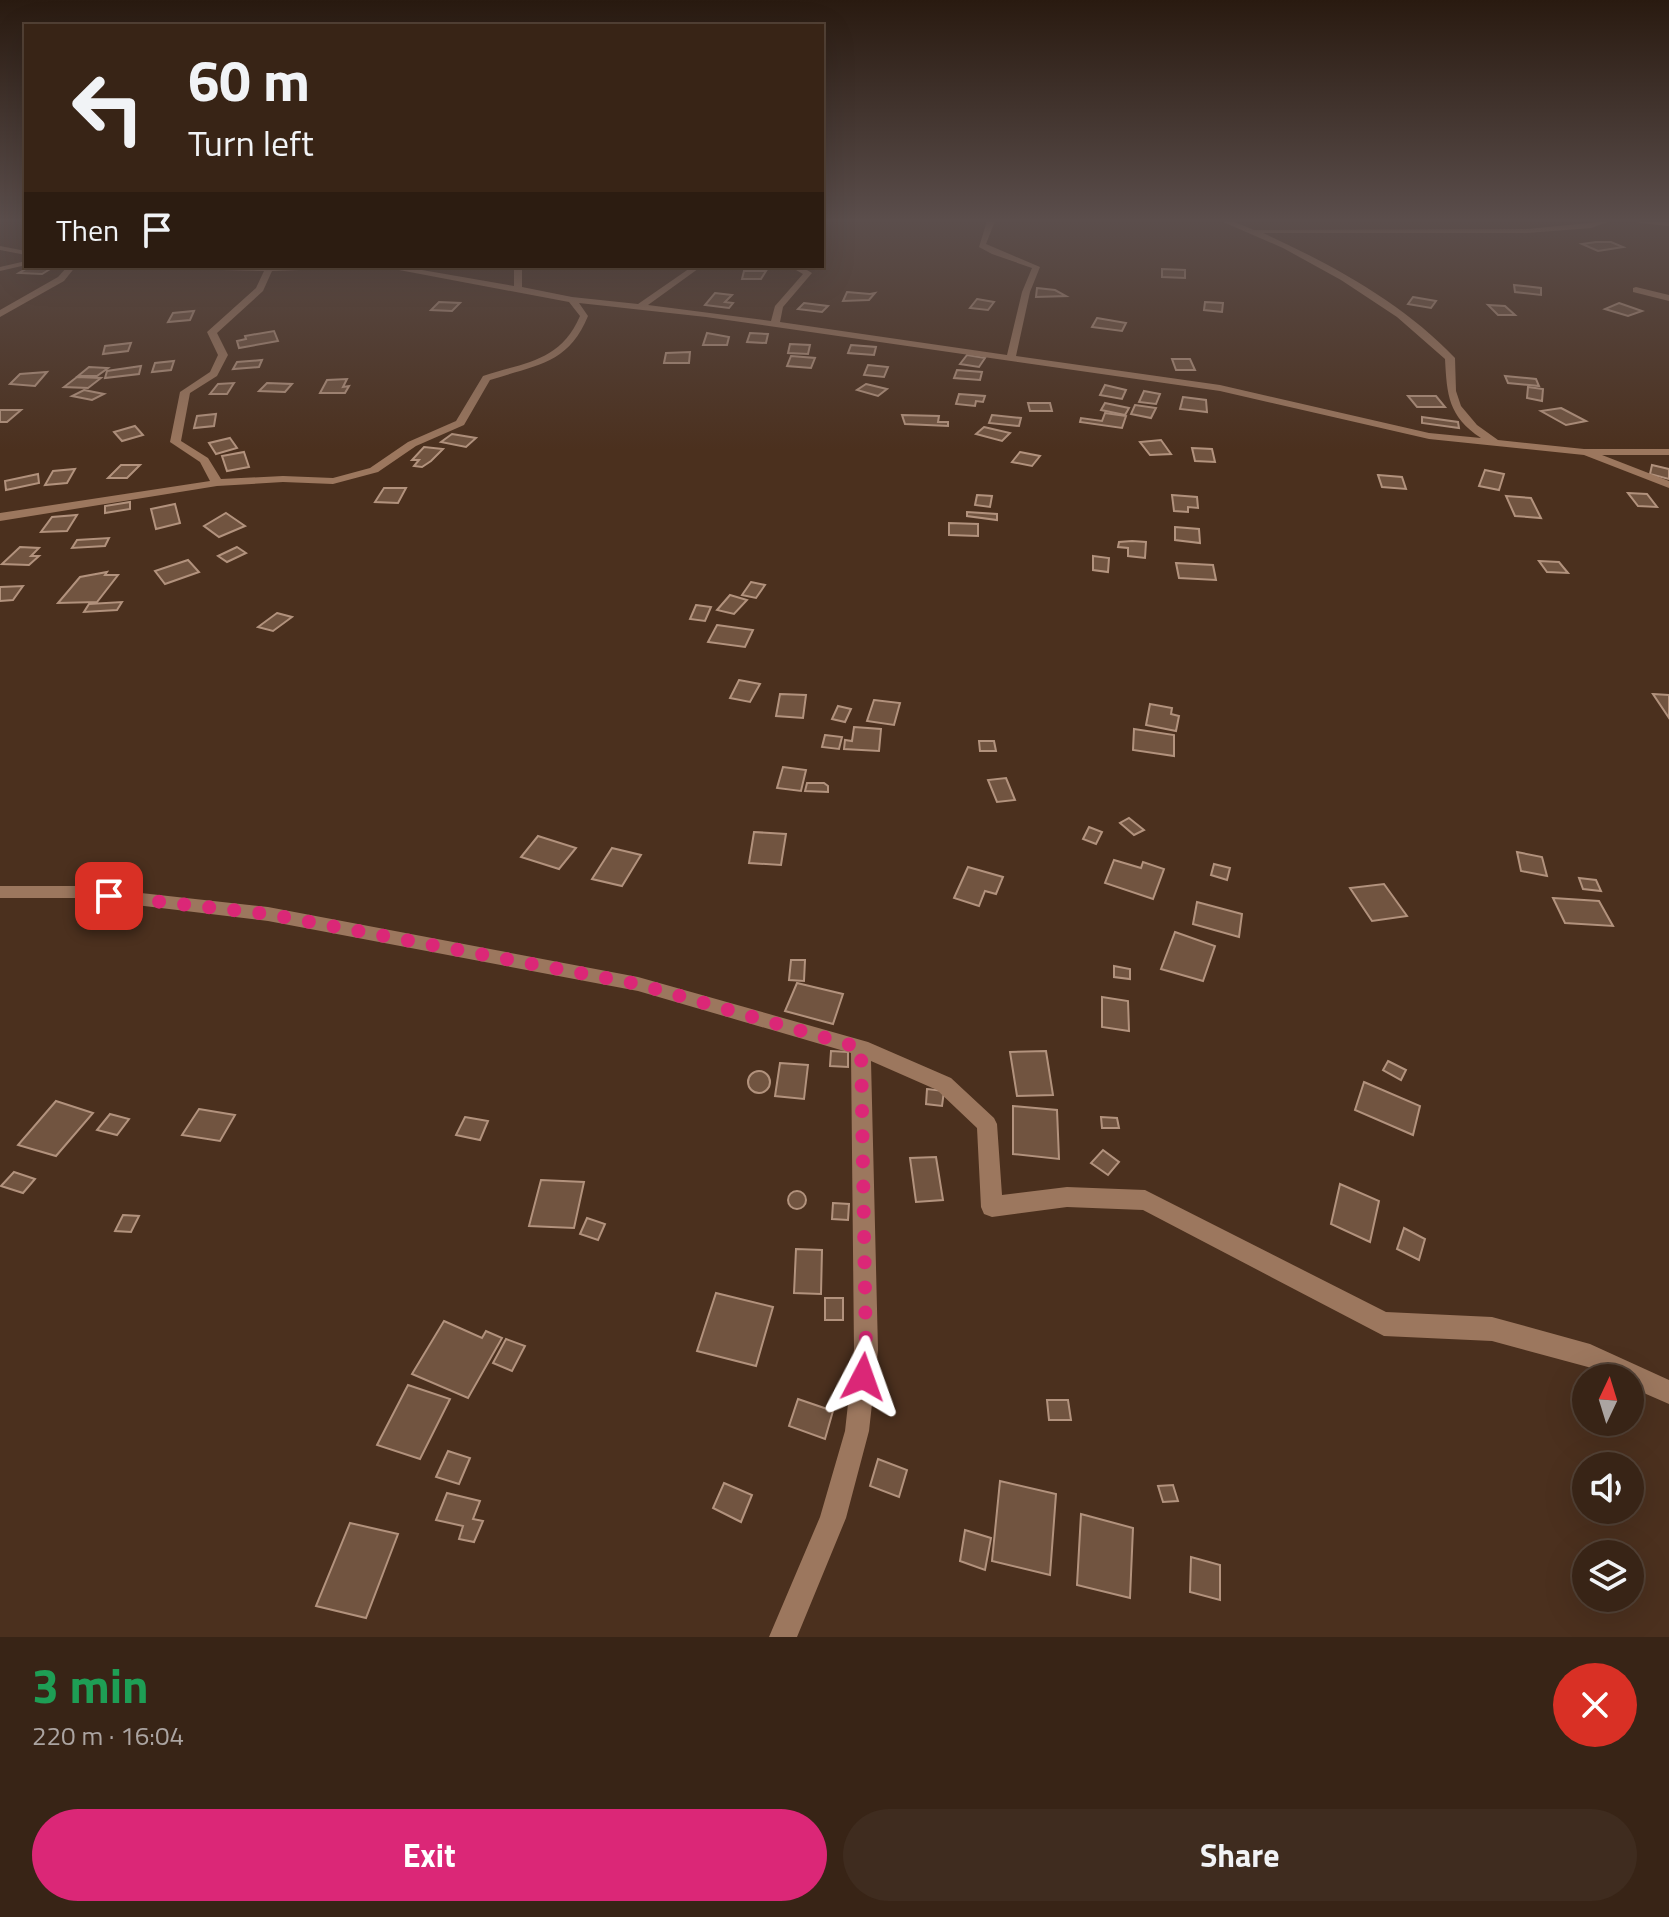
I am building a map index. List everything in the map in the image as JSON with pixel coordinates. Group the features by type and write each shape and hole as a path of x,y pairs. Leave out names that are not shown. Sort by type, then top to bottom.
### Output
{"street":[{"path":"0,314 29,297"},
{"path":"217,483 204,460 175,442 177,416 185,392 214,374 223,355 212,332 251,297"},
{"path":"560,297 775,324 1220,388 1429,436 1584,452 1669,452"},
{"path":"638,308 653,297"},
{"path":"775,324 779,306 787,297"},
{"path":"1011,359 1025,297"},
{"path":"1373,297 1427,335 1450,358 1451,395 1479,435 1504,444"},
{"path":"0,517 217,483 283,479 333,481 374,470 412,444 460,423 486,378 554,357 569,348 577,338 584,316 572,300"},
{"path":"1584,452 1669,485"},
{"path":"0,892 78,892 268,914 638,984 861,1048 944,1084 987,1124 992,1207 1067,1197 1145,1200 1384,1324 1492,1329 1590,1356 1669,1392"},
{"path":"783,1637 833,1518 857,1431 866,1350 861,1048"}],"building":[{"path":"711,297 730,297 725,302 733,303 729,308 705,305"},
{"path":"845,297 871,297 869,300 843,301"},
{"path":"1413,297 1436,301 1431,308 1408,304"},
{"path":"977,299 994,302 988,310 970,308"},
{"path":"439,302 460,303 452,311 431,310"},
{"path":"1205,302 1223,303 1222,312 1204,310"},
{"path":"804,303 828,306 822,312 798,309"},
{"path":"1619,303 1642,311 1628,316 1605,309"},
{"path":"1488,305 1505,306 1515,315 1498,315"},
{"path":"194,311 190,320 168,322 173,313"},
{"path":"1097,318 1126,323 1122,331 1092,327"},
{"path":"274,331 278,341 239,348 237,341 246,339 245,336"},
{"path":"707,333 729,337 727,345 703,345"},
{"path":"750,333 768,334 766,343 747,342"},
{"path":"131,343 128,351 103,354 105,346"},
{"path":"790,344 810,345 808,354 788,353"},
{"path":"851,345 876,347 874,355 848,353"},
{"path":"690,352 689,363 664,363 666,353"},
{"path":"967,355 985,358 979,367 960,364"},
{"path":"791,356 815,358 811,368 787,366"},
{"path":"1172,359 1190,359 1195,370 1176,370"},
{"path":"262,360 259,367 233,369 237,362"},
{"path":"174,361 171,370 152,372 155,363"},
{"path":"868,365 888,367 884,377 864,375"},
{"path":"141,366 139,374 105,378 107,371"},
{"path":"89,367 108,368 97,376 78,376"},
{"path":"957,370 982,372 980,380 954,378"},
{"path":"47,372 35,386 10,384 20,374"},
{"path":"1505,376 1536,379 1539,386 1508,383"},
{"path":"77,377 101,378 88,388 64,387"},
{"path":"347,379 343,387 349,386 345,393 320,393 327,380"},
{"path":"234,383 227,394 210,394 218,384"},
{"path":"267,383 292,384 285,392 259,391"},
{"path":"866,384 887,389 878,396 857,390"},
{"path":"1105,385 1126,390 1122,399 1100,395"},
{"path":"1528,387 1543,389 1542,401 1527,398"},
{"path":"84,390 104,394 92,400 72,396"},
{"path":"1144,391 1160,394 1156,404 1139,402"},
{"path":"959,394 985,396 983,402 976,401 975,406 956,404"},
{"path":"1408,396 1436,396 1445,407 1417,407"},
{"path":"1183,397 1206,400 1207,412 1180,409"},
{"path":"1028,403 1050,403 1052,411 1030,411"},
{"path":"1105,403 1129,408 1125,415 1101,410"},
{"path":"1135,405 1156,408 1151,418 1131,414"},
{"path":"1561,408 1586,421 1566,425 1541,411"},
{"path":"0,410 21,410 7,422 0,422"},
{"path":"1105,413 1126,416 1122,428 1080,422 1081,418 1102,421"},
{"path":"216,414 214,426 194,428 197,416"},
{"path":"902,415 939,416 938,422 948,422 948,426 905,424"},
{"path":"992,415 1021,418 1019,426 989,423"},
{"path":"1422,417 1458,422 1459,428 1422,423"},
{"path":"135,426 143,435 122,441 114,432"},
{"path":"984,427 1010,433 1002,441 976,434"},
{"path":"452,434 476,438 466,447 441,442"},
{"path":"230,438 237,448 216,454 209,443"},
{"path":"1161,440 1171,454 1150,455 1140,442"},
{"path":"424,447 443,449 422,467 414,466 419,460 412,460"},
{"path":"1192,448 1212,449 1215,462 1195,461"},
{"path":"244,452 249,467 227,471 222,456"},
{"path":"1020,452 1040,456 1032,466 1012,462"},
{"path":"121,465 140,465 127,478 108,478"},
{"path":"1652,465 1669,469 1669,479 1650,474"},
{"path":"75,469 67,483 45,485 53,471"},
{"path":"1485,470 1504,474 1499,490 1479,486"},
{"path":"38,474 39,483 6,490 5,481"},
{"path":"1378,475 1402,477 1406,489 1382,487"},
{"path":"384,488 406,488 398,503 375,502"},
{"path":"1628,493 1647,494 1657,507 1638,506"},
{"path":"977,495 992,496 990,507 975,505"},
{"path":"1172,495 1197,497 1198,508 1188,507 1188,512 1174,511"},
{"path":"1506,496 1531,498 1541,518 1515,516"},
{"path":"130,502 130,509 105,513 105,506"},
{"path":"175,504 180,523 156,529 151,509"},
{"path":"967,512 997,514 997,520 967,516"},
{"path":"226,513 245,526 219,537 204,526"},
{"path":"77,515 67,531 41,532 52,517"},
{"path":"949,523 978,524 978,536 949,535"},
{"path":"1175,527 1199,529 1200,543 1175,540"},
{"path":"109,538 105,546 72,548 77,540"},
{"path":"1119,542 1146,542 1145,558 1128,556 1128,548 1118,547"},
{"path":"20,547 39,548 31,556 39,556 29,565 2,564"},
{"path":"237,547 246,553 227,562 218,556"},
{"path":"1093,556 1109,558 1108,572 1093,570"},
{"path":"188,560 199,572 165,584 155,571"},
{"path":"1539,561 1559,562 1568,573 1547,572"},
{"path":"1176,563 1213,565 1216,580 1179,578"},
{"path":"107,572 105,575 118,575 97,602 58,603 80,577"},
{"path":"751,582 765,585 756,598 742,595"},
{"path":"23,586 13,600 0,601 0,587"},
{"path":"730,595 747,600 734,614 717,610"},
{"path":"122,602 117,610 84,612 89,604"},
{"path":"696,605 711,607 705,621 690,619"},
{"path":"277,613 292,617 273,631 258,627"},
{"path":"717,625 753,630 745,647 708,642"},
{"path":"739,680 760,684 750,702 730,698"},
{"path":"780,694 806,695 803,718 776,716"},
{"path":"1653,694 1669,695 1669,718"},
{"path":"874,700 900,703 894,725 867,721"},
{"path":"1150,704 1172,708 1171,714 1179,716 1176,731 1146,725"},
{"path":"838,706 851,709 845,722 832,719"},
{"path":"854,727 881,729 879,751 844,749 845,740 852,741"},
{"path":"1134,729 1174,735 1174,756 1133,750"},
{"path":"825,735 842,737 839,749 822,747"},
{"path":"979,741 994,741 996,751 980,751"},
{"path":"783,767 806,770 801,791 777,788"},
{"path":"1006,778 1015,800 997,802 988,780"},
{"path":"807,783 824,783 828,786 828,792 805,791"},
{"path":"1129,818 1144,830 1134,835 1120,823"},
{"path":"1089,827 1102,832 1096,844 1083,839"},
{"path":"754,832 786,834 781,865 749,863"},
{"path":"538,836 576,848 559,869 521,857"},
{"path":"612,848 641,855 622,886 592,879"},
{"path":"1517,852 1542,857 1547,876 1521,871"},
{"path":"1114,860 1141,868 1143,862 1164,869 1153,899 1105,883"},
{"path":"1214,864 1230,868 1227,880 1211,875"},
{"path":"968,867 1003,877 996,894 985,891 979,906 954,898"},
{"path":"1579,878 1596,880 1601,891 1583,889"},
{"path":"1384,884 1407,916 1372,921 1350,888"},
{"path":"1553,898 1599,901 1613,926 1565,923"},
{"path":"1197,902 1242,914 1239,937 1193,924"},
{"path":"1175,932 1215,946 1203,981 1161,969"},
{"path":"791,960 805,960 804,981 789,980"},
{"path":"1114,966 1130,969 1130,979 1114,977"},
{"path":"797,983 843,994 833,1024 785,1011"},
{"path":"1102,997 1128,1001 1129,1031 1102,1027"},
{"path":"831,1051 848,1052 848,1067 830,1066"},
{"path":"1046,1051 1053,1095 1017,1096 1010,1052"},
{"path":"1388,1061 1406,1070 1401,1080 1383,1070"},
{"path":"780,1063 808,1065 804,1099 775,1096"},
{"path":"759,1071 767,1074 770,1082 767,1090 759,1093 751,1090 748,1082 751,1074"},
{"path":"1364,1082 1420,1106 1413,1135 1355,1110"},
{"path":"927,1089 944,1091 942,1106 926,1104"},
{"path":"56,1101 93,1113 56,1156 18,1145"},
{"path":"1013,1106 1057,1110 1059,1159 1013,1154"},
{"path":"199,1109 235,1115 220,1141 182,1135"},
{"path":"110,1114 129,1119 117,1135 97,1130"},
{"path":"465,1117 488,1121 480,1140 456,1135"},
{"path":"1101,1117 1117,1118 1119,1128 1102,1128"},
{"path":"1103,1150 1119,1162 1108,1175 1091,1163"},
{"path":"936,1157 943,1200 916,1202 910,1158"},
{"path":"14,1172 35,1179 23,1193 1,1186"},
{"path":"541,1180 584,1182 574,1228 529,1226"},
{"path":"1340,1184 1379,1201 1370,1242 1331,1224"},
{"path":"793,1191 801,1191 806,1200 804,1207 793,1209 788,1204 788,1196"},
{"path":"833,1203 849,1204 848,1220 832,1219"},
{"path":"123,1215 139,1216 131,1232 115,1231"},
{"path":"587,1218 605,1224 598,1240 580,1234"},
{"path":"1404,1228 1425,1239 1419,1260 1397,1249"},
{"path":"796,1249 822,1250 821,1294 794,1293"},
{"path":"716,1293 773,1307 756,1366 697,1351"},
{"path":"825,1298 843,1298 843,1320 825,1320"},
{"path":"444,1321 482,1338 486,1331 502,1338 468,1398 412,1374"},
{"path":"506,1339 525,1346 512,1371 493,1363"},
{"path":"408,1385 450,1399 420,1459 377,1445"},
{"path":"798,1399 833,1411 825,1439 789,1426"},
{"path":"1047,1400 1068,1400 1071,1420 1049,1420"},
{"path":"448,1451 470,1458 459,1484 436,1477"},
{"path":"878,1459 907,1470 899,1497 870,1486"},
{"path":"1000,1481 1056,1494 1050,1575 992,1561"},
{"path":"724,1483 752,1495 741,1522 713,1508"},
{"path":"1173,1485 1178,1501 1163,1502 1158,1486"},
{"path":"447,1493 480,1501 473,1519 483,1521 474,1542 459,1539 463,1526 436,1520"},
{"path":"1081,1514 1133,1528 1130,1598 1077,1585"},
{"path":"350,1523 398,1534 366,1618 316,1606"},
{"path":"965,1530 991,1538 985,1570 960,1561"},
{"path":"1191,1557 1220,1565 1220,1600 1190,1592"}],"route":[{"path":"109,896 268,914 638,984 861,1048 866,1350 863,1377"}]}
